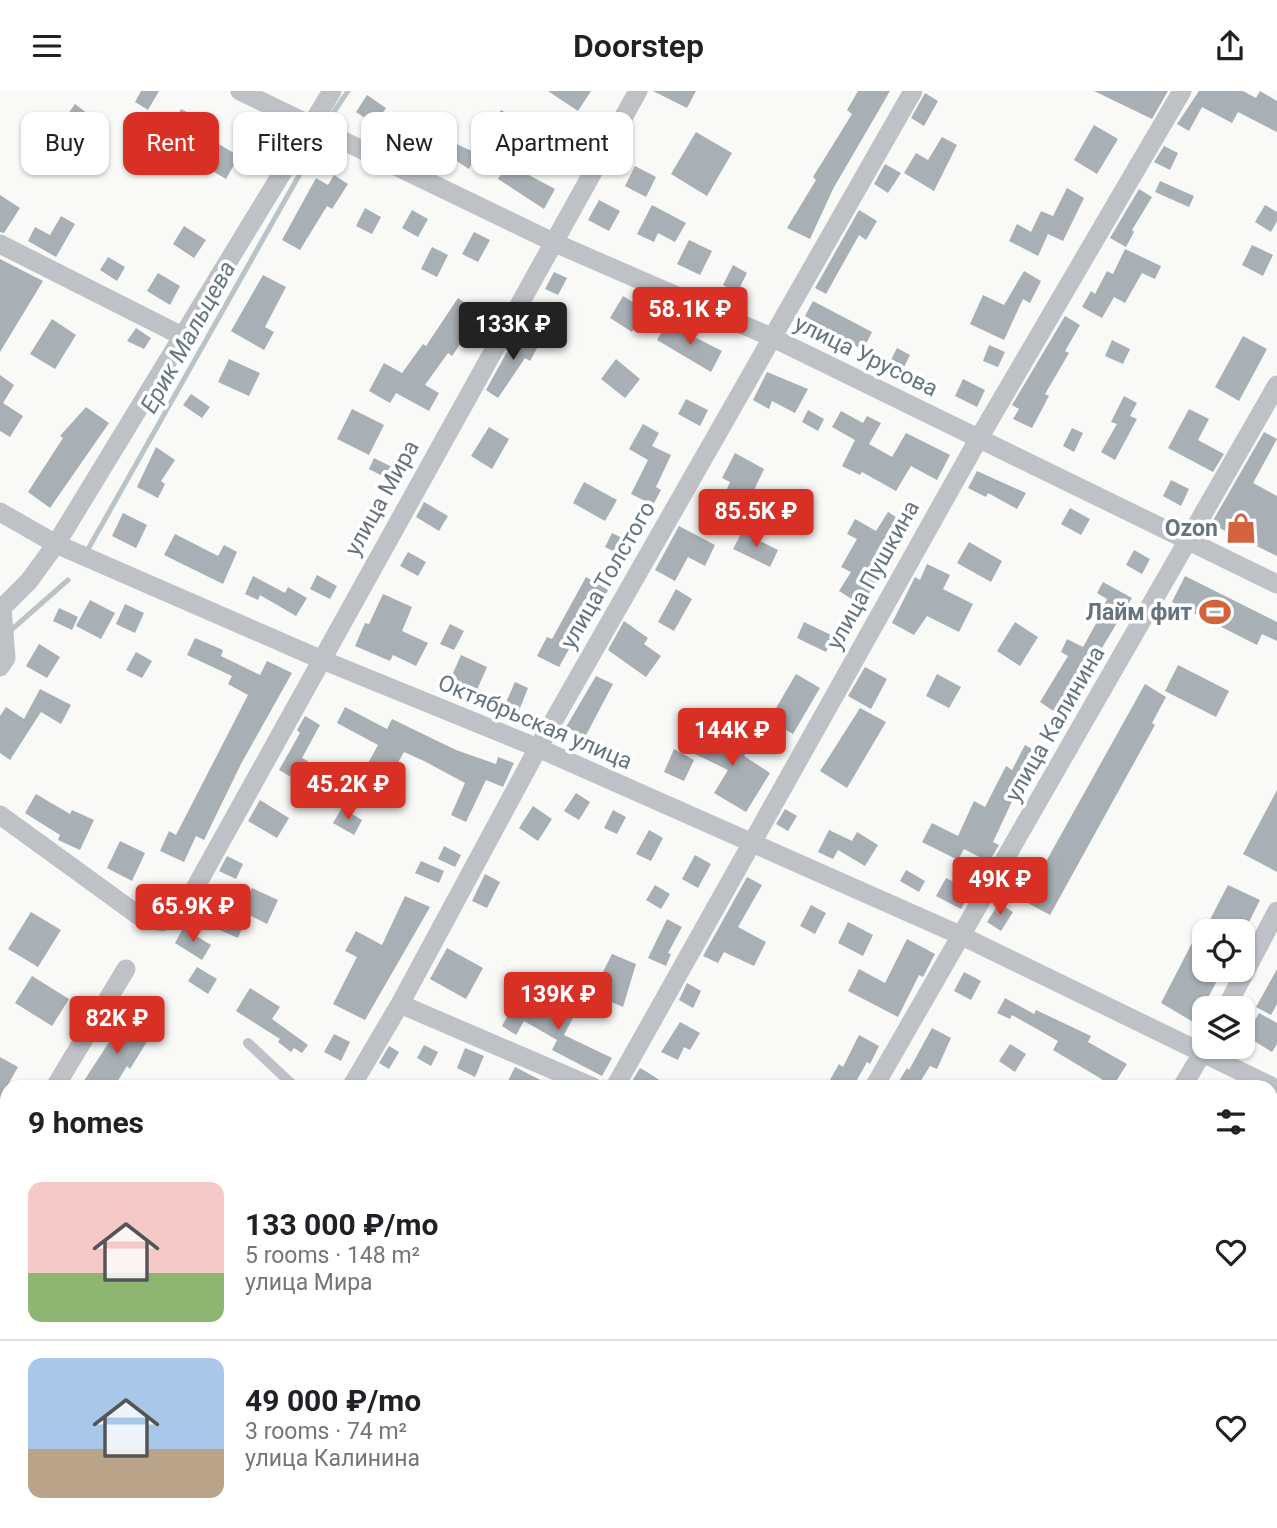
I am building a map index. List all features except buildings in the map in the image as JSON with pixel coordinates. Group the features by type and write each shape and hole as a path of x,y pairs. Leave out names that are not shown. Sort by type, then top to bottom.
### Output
{"street":[{"name":"улица Урусова","path":"240,91 282,112"},
{"path":"317,112 332,91"},
{"name":"улица Мира","path":"0,815 142,918 162,922 184,908 638,91"},
{"name":"улица Толстого","path":"355,1080 400,1004 538,748 913,91"},
{"name":"улица Пушкина","path":"619,1080 979,438 1182,91"},
{"name":"улица Урусова","path":"347,144 555,243 771,337 1277,584"},
{"path":"0,667 6,658 1,609 29,581 56,544 184,337 279,175"},
{"path":"0,244 184,337"},
{"name":"улица Калинина","path":"878,1080 1277,385"},
{"name":"Октябрьская улица","path":"0,512 56,544 320,659 538,748 962,936 1192,1043"},
{"path":"1232,996 1277,911"},
{"path":"59,1080 126,969"},
{"path":"400,1004 577,1080"},
{"path":"1186,1080 1198,1059"},
{"name":"Октябрьская улица","path":"1222,1059 1261,1080"}],"lane":[{"path":"248,1044 287,1080"}],"waterway":[{"name":"Ерик Мальцева","path":"334,112 348,91"},
{"name":"Ерик Мальцева","path":"87,551 299,175"},
{"name":"Ерик Мальцева","path":"10,631 68,580"}],"place":[{"name":"Ozon","path":"1241,528"},
{"name":"Лайм фит","path":"1215,612"}]}
